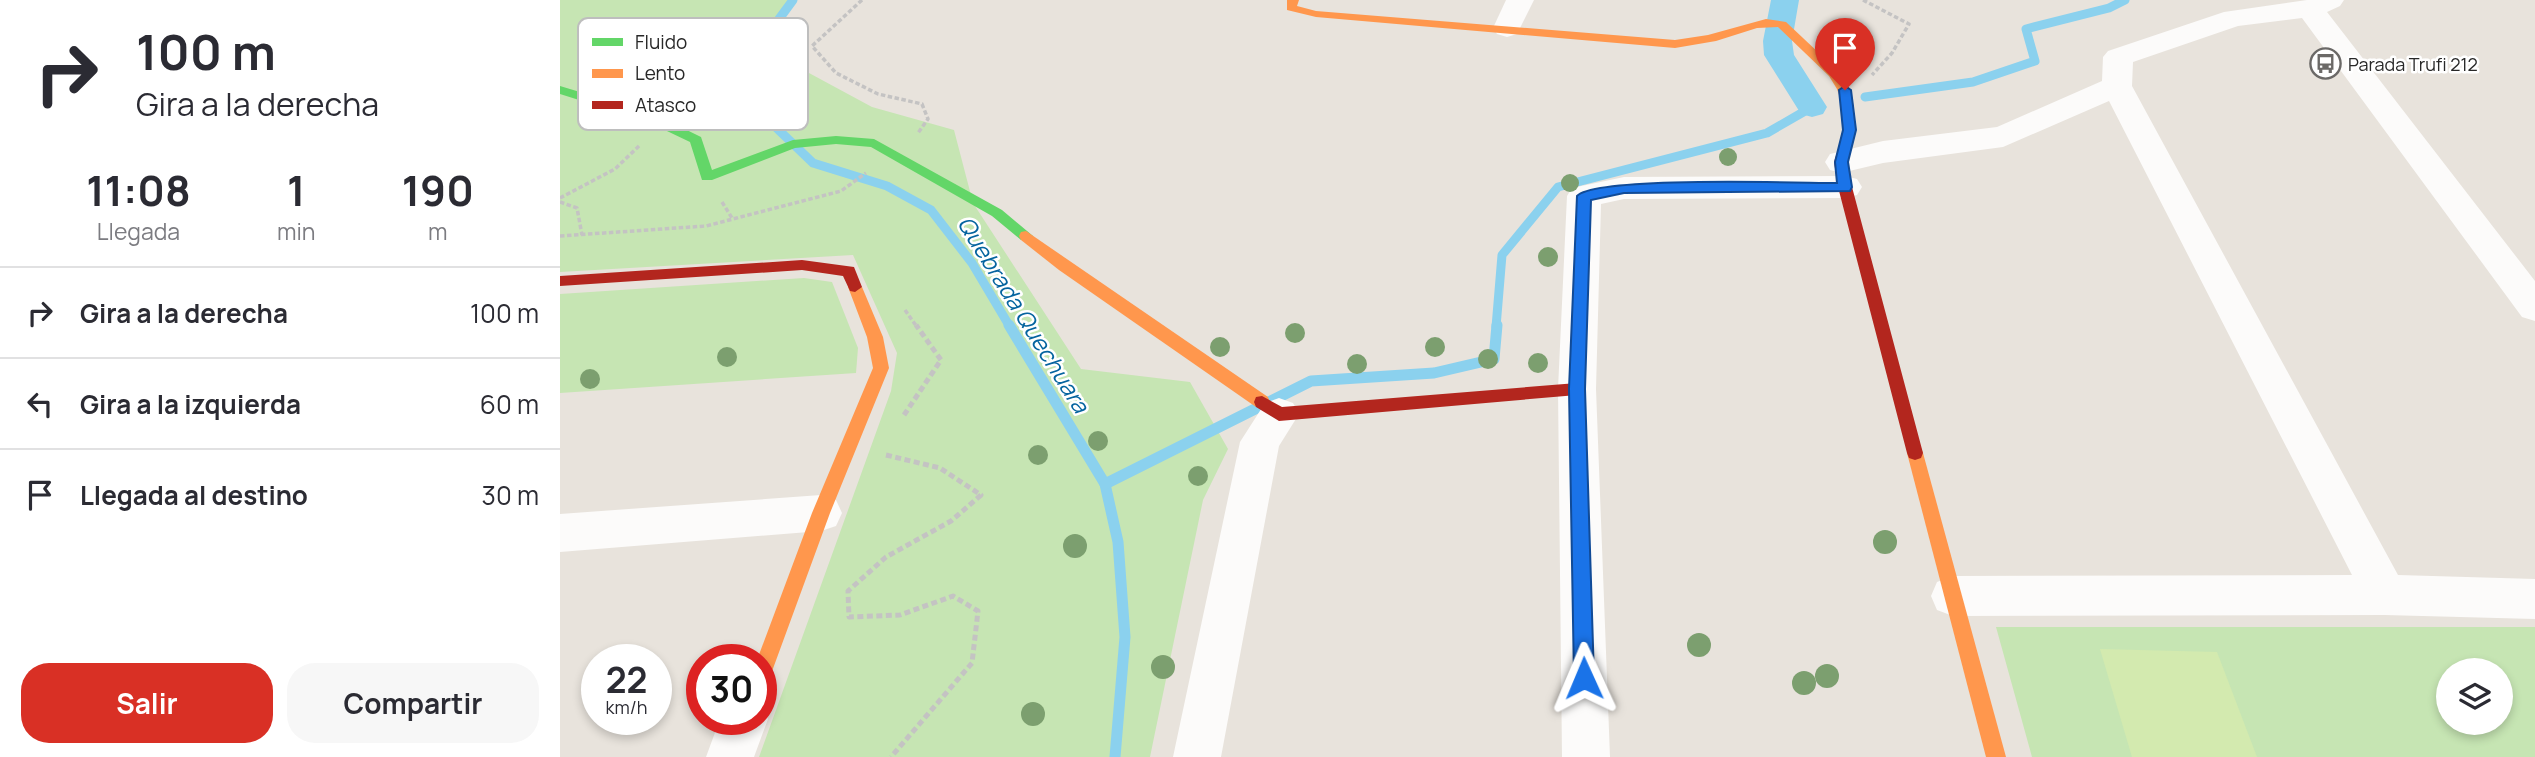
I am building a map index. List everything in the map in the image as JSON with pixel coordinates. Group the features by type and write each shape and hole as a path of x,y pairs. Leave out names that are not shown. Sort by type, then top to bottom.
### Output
{"street":[{"path":"1293,0 1291,8 1316,15 1507,28 1675,44 1709,39 1763,24 1780,23 1790,29 1797,40 1836,75 1845,90 1850,130 1843,175 1996,757"},
{"path":"1507,28 1520,0"},
{"path":"2385,595 2117,86 2118,57 2234,19 2320,4 2535,307"},
{"path":"1586,757 1577,389 1584,196 1624,188 1843,175 1883,152 2003,137 2117,86"},
{"path":"560,90 578,96"},
{"path":"674,130 696,141 708,177 793,144 836,140 874,143 997,213 1064,266 1279,414 1577,389"},
{"path":"560,281 802,265 849,271 875,337 881,368 821,513 772,644"},
{"path":"1197,757 1260,442 1279,414"},
{"path":"560,533 821,513"},
{"path":"1953,596 2385,595 2535,599"},
{"path":"730,757 738,735"}],"path":[{"path":"1845,90 1865,83 1892,53 1909,24 1863,0"},
{"path":"560,200 615,169 656,130"},
{"path":"560,200 577,208 582,234"}],"green space":[{"path":"560,0 793,0 780,18 578,18 578,130 808,130 808,71 872,107 954,130 973,203 1081,369 1190,382 1228,449 1203,500 1150,757 759,757 767,735 777,735 777,707 891,391 897,353 853,255 560,272"},
{"path":"804,278 832,282 858,348 856,373 560,393 560,294"},
{"path":"1996,627 2535,627 2535,757 2032,757"},
{"path":"2100,649 2217,652 2257,757 2132,757"}],"waterway":[{"name":"Quebrada Quechuara","path":"780,18 793,0"},
{"path":"1785,0 1778,41 1779,55 1812,107"},
{"path":"1865,97 1973,82 2035,61 2026,29 2109,8 2125,0"},
{"path":"1496,327 1502,255 1558,187 1767,133 1812,107"},
{"name":"Quebrada Quechuara","path":"779,130 813,163 887,186 931,210 972,263 1010,327"},
{"name":"Quebrada Quechuara","path":"1009,325 1105,484"},
{"path":"1105,484 1311,381 1434,373 1494,359 1497,325"},
{"name":"Quebrada Quechuara","path":"1105,484 1118,542 1125,637 1115,757"}],"traffic: fast":[{"path":"560,90 578,96"},
{"path":"676,130 696,140 707,177 793,144 836,140 874,143 997,213 1026,236"}],"traffic: slow":[{"path":"1293,0 1291,8 1316,14 1675,44 1708,39 1766,23 1782,24 1833,73 1843,89 1847,103"},
{"path":"1026,236 1064,266 1262,402"},
{"path":"772,644 821,513 881,368 875,337 855,287"},
{"path":"1915,453 1996,757"}],"traffic: jam":[{"path":"1847,103 1850,130 1841,162 1845,187 1915,453"},
{"path":"560,281 802,265 849,271 855,287"},
{"path":"1262,402 1279,414 1577,389"}],"place":[{"name":"Parada Trufi 212","path":"2325,64"}],"route":[{"path":"1584,678 1577,389 1584,196 1624,188 1845,187 1841,162 1850,130 1845,90"}]}
